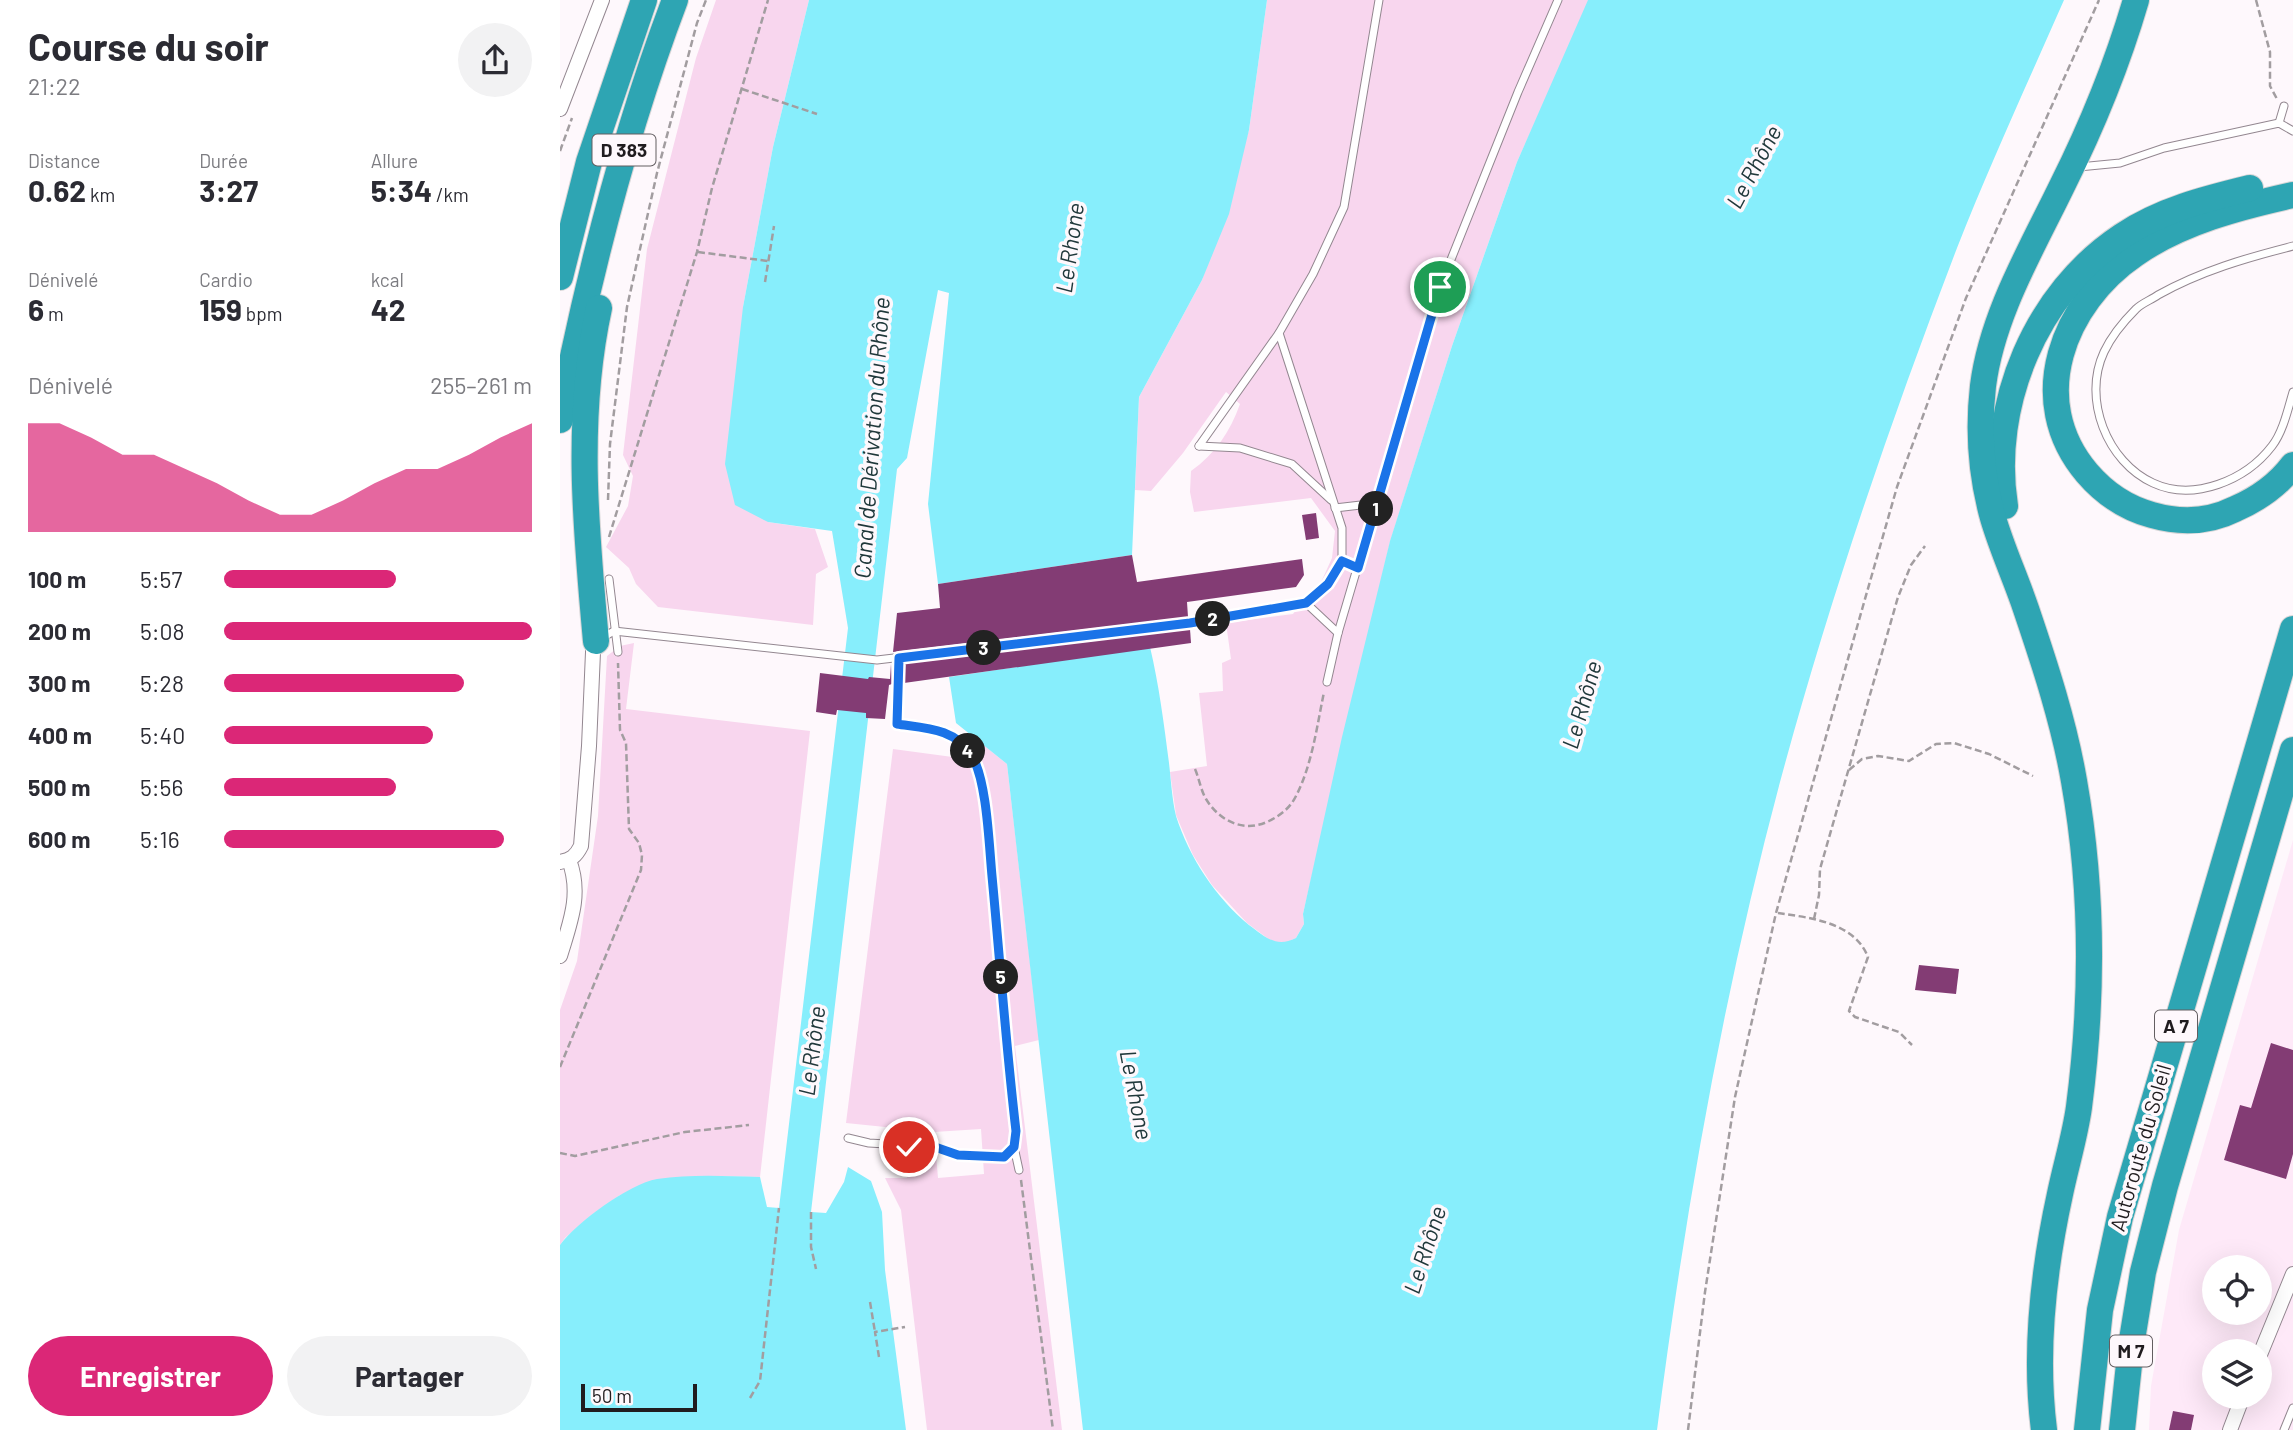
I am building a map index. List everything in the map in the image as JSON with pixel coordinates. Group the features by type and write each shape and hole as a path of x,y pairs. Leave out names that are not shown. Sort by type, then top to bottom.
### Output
{"highway":[{"name":"D 383","path":"560,276 589,163 644,0"},
{"name":"D 383","path":"560,421 592,267 632,123 675,0"},
{"path":"2044,1430 2040,1386 2041,1308 2049,1252 2079,1108 2087,1011 2087,889 2074,780 2063,729 2027,612 1993,519 1987,492 1980,439 1983,384 1994,336 2008,299 2105,92 2136,0"},
{"path":"2027,612 2003,492 2004,428 2016,379 2047,312 2081,269 2109,245 2145,223 2193,202 2286,188"},
{"path":"2286,188 2188,226 2148,245 2113,271 2087,299 2067,334 2056,373 2056,401 2068,445 2075,458 2094,481 2116,500 2142,513 2200,520 2229,512 2260,497 2293,465"},
{"path":"592,267 602,294 589,383 585,488 609,641"},
{"name":"Autoroute du Soleil","path":"2087,1430 2100,1310 2120,1217 2293,629"},
{"name":"Autoroute du Soleil","path":"2122,1430 2131,1346 2143,1272 2175,1150 2293,750"},
{"path":"2272,822 2293,800"}],"street":[{"path":"560,109 601,0"},
{"path":"560,956 575,904 577,885 565,861 577,855 581,846 593,652 609,641"},
{"path":"2266,1339 2293,1274"},
{"path":"2230,1430 2238,1409"}],"lane":[{"path":"1378,503 1333,504 1292,464 1240,448 1199,446 1279,333 1313,274 1344,207 1379,0"},
{"path":"1326,682 1440,287 1558,0"},
{"path":"2279,123 2284,106"},
{"path":"2071,167 2120,163 2164,148 2279,123 2293,131"},
{"path":"2293,246 2222,265 2137,307 2104,352 2096,380 2098,411 2109,442 2129,468 2155,484 2184,490 2217,486 2249,469 2273,445 2293,392"},
{"path":"609,579 609,641 810,653 877,660 1190,623 1306,603 1328,584 1342,561 1342,528 1279,333"},
{"path":"1342,561 1358,568"},
{"path":"1306,603 1338,633"},
{"path":"899,658 897,724 938,730 958,739 972,756 980,780 989,843 1016,1131 1014,1147 1020,1170"},
{"path":"848,1138 869,1143 935,1147 958,1155 1004,1157 1014,1147"},
{"path":"2284,1430 2293,1408"}],"path":[{"path":"607,508 610,444 626,307 657,173 697,23 706,0"},
{"path":"607,521 606,547 697,252 712,188 768,0"},
{"path":"1688,1430 1705,1292 1735,1097 1776,913 1897,487 1966,298 2099,0"},
{"path":"2256,0 2270,52 2271,89 2284,106"},
{"path":"742,89 817,114"},
{"path":"765,282 774,226"},
{"path":"697,252 768,261"},
{"path":"1814,919 1819,895 1820,869 1898,597 1911,565 1925,546"},
{"path":"560,1067 641,870 642,855 639,843 629,829 626,743 620,730 609,641"},
{"path":"1195,769 1206,799 1223,819 1241,827 1261,825 1283,815 1296,797 1308,763 1326,682"},
{"path":"1849,770 1862,759 1878,756 1909,761 1936,744 1954,743 1989,754 2033,776"},
{"path":"1776,913 1814,919 1841,928 1863,943 1868,957 1849,1011 1855,1017 1899,1032 1912,1045"},
{"path":"560,1153 575,1156 685,1132 749,1125"},
{"path":"1020,1170 1054,1430"},
{"path":"750,1398 760,1381 779,1208"},
{"path":"811,1212 810,1247 816,1269"},
{"path":"870,1302 879,1357"},
{"path":"874,1332 905,1327"}],"shaded area":[{"path":"716,0 809,0 773,147 743,307 768,522 815,529 828,567 816,574 813,625 658,607 636,584 629,568 606,547 628,506 633,476 623,455 647,249 696,58"},
{"path":"1267,0 1590,0 1517,162 1452,346 1390,542 1303,914 1304,924 1296,938 1278,944 1247,923 1212,885 1193,855 1176,815 1170,772 1207,766 1199,693 1223,691 1222,663 1231,659 1226,623 1293,614 1322,580 1332,558 1335,531 1311,498 1194,512 1190,492 1191,471 1221,442 1240,404 1226,392 1183,453 1151,491 1135,490 1139,397 1202,280 1249,130"},
{"path":"634,643 626,709 810,731 760,1177 713,1176 620,1195 590,1216 560,1245 560,1010 577,961 598,816 607,656 620,646"},
{"path":"975,738 1007,764 1039,1040 1015,1046 1062,1430 927,1430 901,1210 885,1178 907,1178 905,1154 936,1154 938,1178 984,1174 981,1129 934,1132 846,1123 893,749 960,758"},
{"path":"2293,840 2293,1430 2149,1430 2151,1386 2179,1230"}],"water":[{"path":"809,0 1267,0 1249,130 1229,214 1202,280 1139,397 1132,555 938,584 928,504 949,293 938,290 907,458 897,469 811,1212 826,1213 844,1182 848,1167 871,1181 882,1212 885,1270 906,1430 560,1430 560,1245 568,1236 618,1196 645,1182 670,1177 760,1177 767,1207 779,1208 848,628 832,531 768,522 735,505 725,464 743,307 773,147"},
{"path":"1588,0 2064,0 1983,185 1932,313 1862,512 1799,714 1759,862 1723,1023 1693,1185 1657,1430 1083,1430 1007,764 956,723 949,677 1150,647 1176,816 1188,847 1215,889 1249,925 1277,941 1296,938 1304,924 1303,914 1342,737 1390,541 1452,346 1517,162"}],"building":[{"path":"1316,513 1319,538 1306,540 1302,515"},
{"path":"1132,555 1137,582 1302,559 1304,575 1296,587 1187,602 1188,617 893,652 897,613 940,608 938,584"},
{"path":"1190,629 1191,643 904,683 905,663"},
{"path":"891,664 892,684 889,685 885,719 866,718 866,713 837,710 836,715 816,712 820,673 890,679"},
{"path":"1919,965 1959,969 1956,994 1915,990"},
{"path":"2271,1043 2293,1050 2293,1154 2286,1179 2224,1160 2240,1105 2251,1108"},
{"path":"2173,1411 2194,1415 2191,1430 2169,1430"}],"route":[{"path":"909,1147 935,1147 958,1155 1004,1157 1014,1147 1016,1131 989,843 980,780 972,756 958,739 938,730 897,724 899,658 1190,623 1306,603 1328,584 1342,561 1358,568 1440,287"}],"water label":[{"name":"Le Rhône","path":"1754,167"},
{"name":"Le Rhone","path":"1070,248"},
{"name":"Canal de Dérivation du Rhône","path":"872,438"},
{"name":"Le Rhône","path":"1582,705"},
{"name":"Le Rhône","path":"812,1051"},
{"name":"Le Rhone","path":"1136,1095"},
{"name":"Le Rhône","path":"1425,1250"}]}
